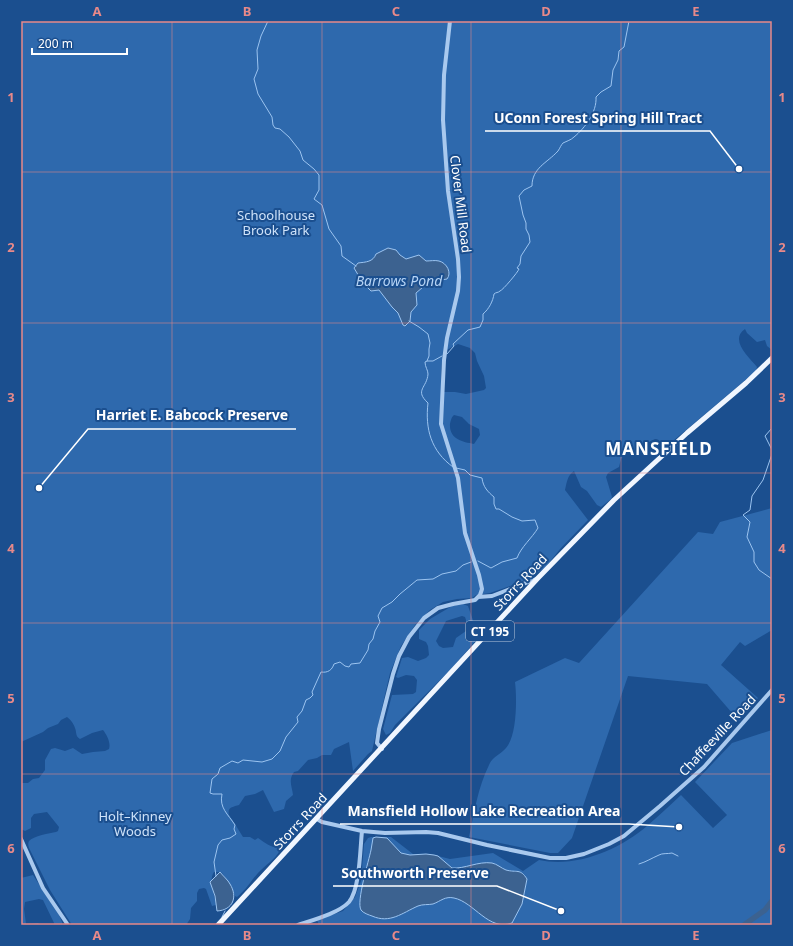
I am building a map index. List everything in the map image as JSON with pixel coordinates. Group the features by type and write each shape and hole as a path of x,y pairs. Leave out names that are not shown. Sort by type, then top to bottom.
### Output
{"main road":[{"name":"Storrs Road","path":"221,922 538,578 614,500 687,433 746,384 772,358"}],"street":[{"name":"Clover Mill Road","path":"450,21 444,75 443,120 448,191 458,259 459,277 458,291 447,338 444,360 441,424 458,478 465,533 482,586 478,597"},
{"path":"382,749 377,743 379,729 393,674 399,656 409,637 424,618 438,608 472,601 478,597 492,596 538,578"},
{"name":"Chaffeeville Road","path":"317,819 322,822 362,832 438,833 550,858 566,858 584,854 610,844 624,836 660,806 704,767 772,690"},
{"path":"298,925 320,918 339,909 351,900 356,885 362,832"},
{"path":"21,839 44,888 68,925"}],"green space":[{"name":"Schoolhouse Brook Park","path":"21,21 772,21 772,350 767,346 765,340 757,342 747,333 745,329 739,338 740,343 745,353 757,367 756,371 667,446 655,439 645,444 639,450 627,451 621,459 619,467 608,473 606,477 612,497 601,507 597,505 587,491 581,487 574,471 568,479 565,490 588,520 560,549 544,569 519,583 490,593 476,595 472,598 443,602 430,610 415,625 401,646 390,673 372,751 353,771 349,742 334,749 331,755 322,755 308,760 298,771 294,772 291,780 293,795 286,801 284,809 274,812 263,790 255,794 245,796 239,805 229,810 229,815 243,837 250,837 255,840 258,838 270,846 279,848 280,850 237,897 222,873 214,872 212,876 212,884 216,905 212,906 206,889 199,889 197,893 197,901 191,908 190,919 186,925 72,925 50,890 28,845 31,839 56,832 58,831 59,827 47,812 34,814 31,818 31,828 25,831 21,829 21,783 28,783 33,779 39,778 45,770 45,760 51,749 55,748 65,751 73,748 82,754 105,751 109,749 109,742 103,730 92,733 80,739 78,738 73,723 67,717 61,720 58,724 21,742","holes":["458,344 470,348 475,353 484,376 486,388 484,390 466,394 444,392 441,390 443,352","454,415 462,417 469,424 479,429 480,435 474,444 461,441 454,436 450,429 450,424"]},
{"path":"772,508 772,630 745,646 740,642 721,665 758,698 739,721 707,684 628,676 572,838 558,853 550,853 469,837 477,800 485,773 490,762 506,748 510,742 514,726 516,707 515,682 565,658 579,663 698,532 713,534 720,522"},
{"path":"463,604 468,606 476,629 480,634 478,638 451,669 395,725 390,733 386,735 383,729 392,695 413,694 416,692 417,680 414,676 406,675 398,678 396,677 402,658 408,657 418,661 429,655 426,642 419,639 419,630 430,619 452,606","holes":["462,616 465,617 466,631 456,638 453,647 443,648 439,646 436,641 446,621"]},
{"path":"772,730 772,925 319,925 317,920 343,911 355,897 361,881 364,844 368,838 371,837 391,837 413,854 438,856 450,859 493,853 523,871 539,860 553,862 582,859 596,855 624,843 636,835 681,795 713,828 727,815 695,782 732,743"},
{"path":"33,875 59,915 62,925 55,925 43,900 39,899 25,902 24,909 26,924 38,923 40,925 21,925 21,878"}],"water":[{"name":"Barrows Pond","path":"388,248 396,250 406,259 419,255 426,261 442,262 449,271 447,279 429,282 416,293 417,305 411,312 410,321 405,326 403,325 398,313 379,290 371,291 363,283 354,268 358,263 371,260 376,254"},
{"path":"373,838 387,838 401,853 410,855 426,854 438,856 452,868 482,863 492,863 506,870 522,873 527,879 522,904 512,923 504,925 489,920 468,905 454,898 446,898 433,904 418,906 396,917 385,919 363,912 360,906 361,890"},
{"path":"220,872 230,884 234,898 227,908 217,911 215,896 210,882"}],"waterway":[{"path":"268,21 261,36 257,50 258,69 254,79 258,94 272,117 275,128 280,129 289,137 300,151 303,160 319,175 319,190 314,199 322,205 329,229 341,246 342,256 356,266"},
{"path":"447,354 454,346 453,344 468,330 480,327 483,320 483,314 490,305 494,294 504,288 519,269 517,268 520,264 521,256 530,242 519,196 524,190 532,186 537,170 558,151 563,143 573,138 582,129 590,119 595,108 596,97 611,86 613,70 618,60 619,51 624,47 629,21"},
{"path":"409,321 428,334 430,343 427,361"},
{"path":"442,356 433,361 425,362 428,374 422,389 422,395 428,403 427,413 431,439 439,454 453,467"},
{"path":"772,428 765,436 772,450"},
{"path":"772,454 763,480 752,496 750,510 743,515 750,522 747,537 754,552 754,562 759,570 772,579"},
{"path":"456,468 465,470 470,475 482,478 486,489 494,497 496,509 499,509 522,521 535,520 538,528 521,550 517,558 502,562 491,568 478,561"},
{"path":"216,876 214,862 218,845 222,840 230,838 236,834 234,829 235,825 223,807 221,799 222,794 210,793 212,779 218,774 220,768 232,761 238,763 243,760 262,762 272,759 280,751 286,737 298,722 297,717 302,711 306,700 313,695 312,692 321,672 329,671 334,664 340,662 349,667 351,664 360,663 368,650 369,644 373,639 380,622 378,616 382,608 392,602 417,580 433,579 442,574 456,571 463,565 471,562"},
{"path":"639,864 662,854 672,853 678,856"},
{"path":"744,925 765,910 772,901"},
{"path":"222,917 225,911"}],"place":[{"name":"UConn Forest Spring Hill Tract","path":"739,169"},
{"name":"Harriet E. Babcock Preserve","path":"39,488"},
{"name":"Mansfield Hollow Lake Recreation Area","path":"679,827"},
{"name":"Southworth Preserve","path":"561,911"}],"district":[{"name":"MANSFIELD","path":"659,448"}],"park label":[{"name":"Holt–Kinney Woods","path":"135,824"}]}
